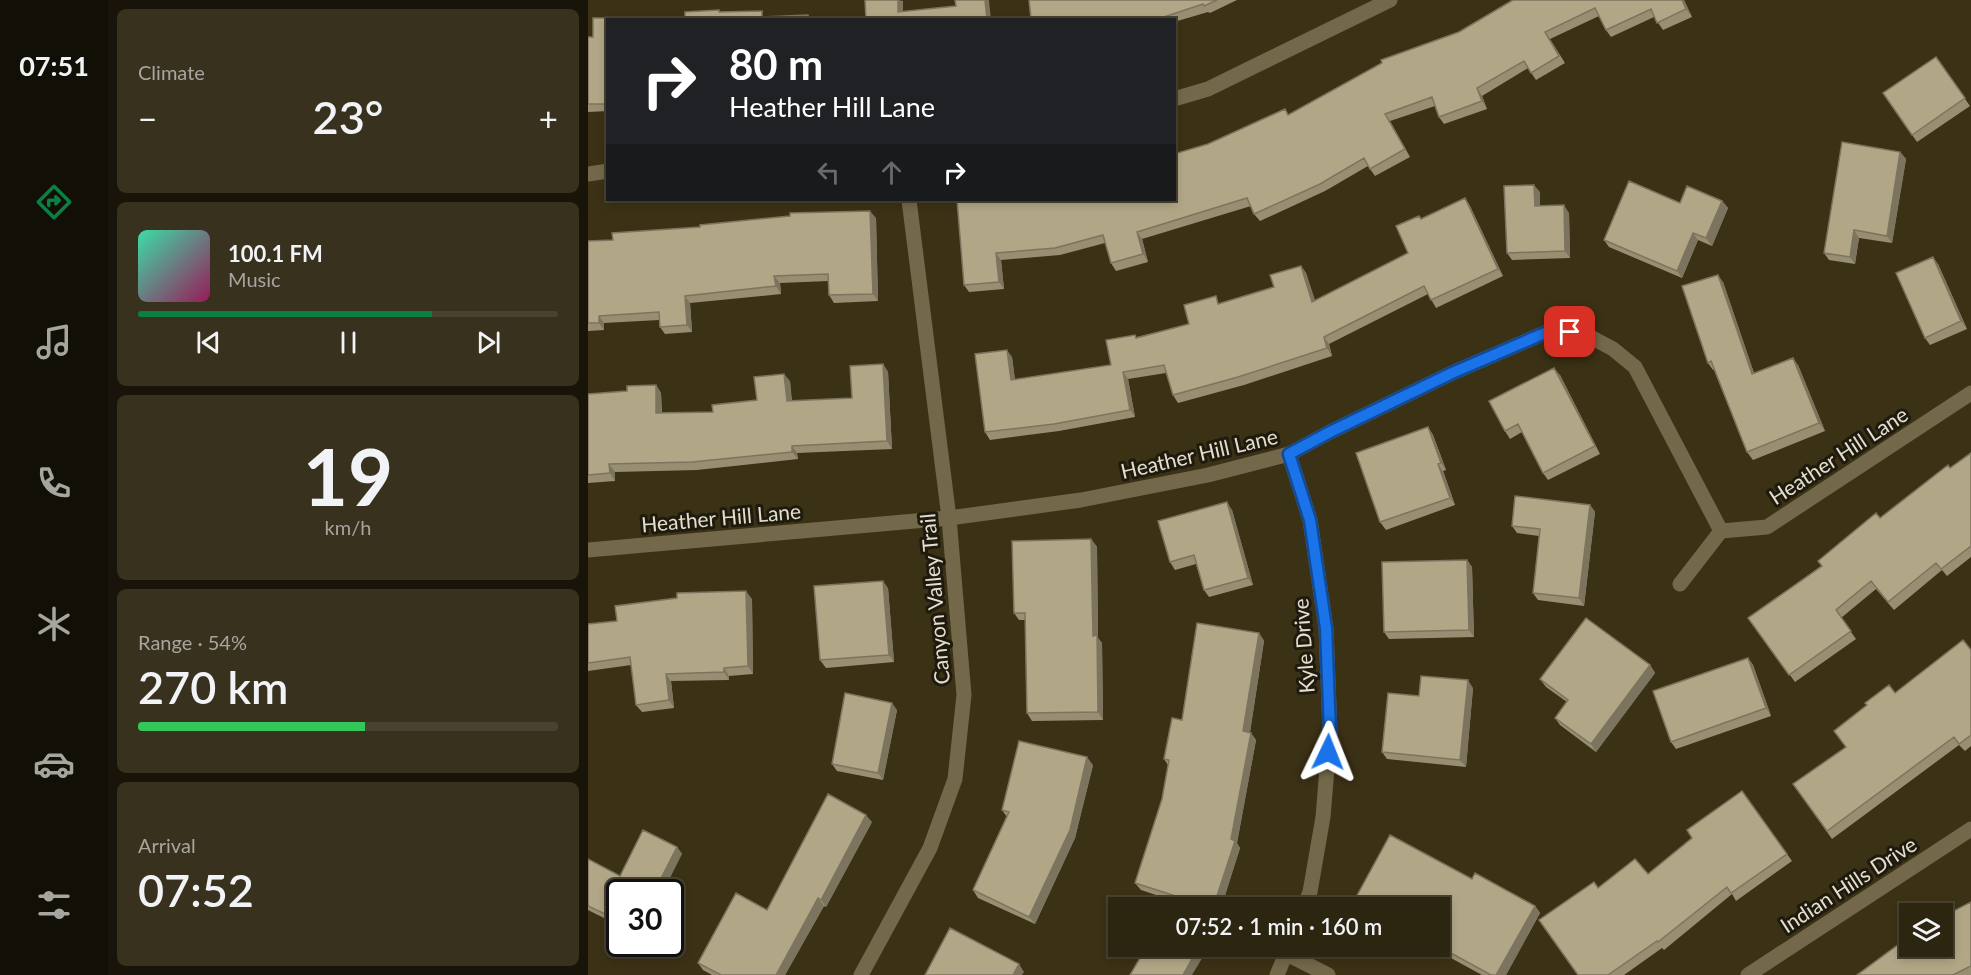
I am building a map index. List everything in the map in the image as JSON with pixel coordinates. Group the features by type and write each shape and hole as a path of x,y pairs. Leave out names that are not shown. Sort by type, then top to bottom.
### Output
{"street":[{"path":"1176,98 1208,89 1390,0"},
{"path":"588,174 606,171"},
{"name":"Canyon Valley Trail","path":"861,975 930,849 954,779 964,695 949,518 909,201"},
{"name":"Heather Hill Lane","path":"588,550 949,518 1081,500 1208,476 1289,454 1452,373 1554,329 1585,334 1613,349 1635,367 1721,531 1767,527 1971,393"},
{"name":"Kyle Drive","path":"1289,454 1310,520 1326,628 1330,732 1323,817 1308,897"},
{"path":"1680,584 1721,531"},
{"name":"Indian Hills Drive","path":"1748,975 1971,829"},
{"path":"1277,975 1285,957"},
{"path":"1299,957 1328,975"}],"building":[{"path":"865,0 898,0 898,12 956,6 955,0 985,0 987,18 866,18"},
{"path":"1029,0 1217,0 1161,18 1031,18"},
{"path":"1513,0 1682,0 1686,9 1657,23 1651,9 1606,30 1595,8 1545,32 1559,56 1531,73 1524,61 1477,88 1482,101 1439,117 1432,97 1385,114 1405,149 1370,169 1364,158 1320,184 1254,214 1247,198 1137,232 1143,254 1111,263 1103,235 1055,248 996,253 999,282 964,285 957,201 1176,201 1176,153 1208,144 1285,109 1288,115 1382,63 1381,60 1459,32"},
{"path":"762,11 762,17 808,15 809,18 685,18 685,12"},
{"path":"593,18 606,18 606,104 588,104 588,37 593,37"},
{"path":"1936,57 1965,98 1912,135 1883,93"},
{"path":"1842,142 1900,152 1887,236 1854,230 1850,257 1824,253"},
{"path":"1629,181 1680,203 1687,186 1722,201 1706,238 1693,233 1677,271 1604,240"},
{"path":"1534,185 1535,206 1564,205 1565,251 1507,253 1504,186"},
{"path":"1465,198 1498,269 1431,300 1424,286 1324,337 1327,348 1238,377 1173,395 1164,365 1123,372 1130,410 1054,424 985,432 975,354 1007,350 1011,380 1111,365 1106,340 1135,335 1136,338 1189,324 1184,305 1216,296 1218,304 1274,287 1270,275 1301,266 1312,302 1408,253 1396,226 1419,216 1421,219"},
{"path":"870,211 873,294 829,295 828,274 774,276 776,286 685,296 687,325 660,327 659,312 599,316 599,323 588,323 588,241 613,240 612,233 700,227 700,225 790,216 790,213"},
{"path":"1933,257 1961,321 1925,338 1896,273"},
{"path":"1718,275 1752,374 1793,358 1819,423 1747,452 1711,361 1708,363 1682,286"},
{"path":"883,364 887,441 792,446 792,452 692,462 609,464 610,473 588,475 588,394 627,391 627,386 656,385 656,413 713,412 712,405 757,400 754,377 784,374 787,401 852,398 850,366"},
{"path":"1554,368 1595,446 1543,473 1518,424 1505,431 1489,401"},
{"path":"1428,427 1450,498 1380,522 1356,453"},
{"path":"1971,453 1971,546 1941,569 1936,563 1888,602 1871,581 1836,610 1851,631 1789,675 1748,618 1822,566 1818,561 1876,513 1880,518 1948,465 1950,468"},
{"path":"1515,496 1590,505 1579,598 1533,593 1540,529 1512,526"},
{"path":"1227,502 1248,578 1204,590 1194,555 1170,562 1158,521"},
{"path":"1091,539 1093,636 1097,635 1098,712 1027,713 1025,613 1014,613 1012,541"},
{"path":"1467,560 1469,630 1384,632 1382,562"},
{"path":"883,581 889,655 820,660 814,586"},
{"path":"746,591 748,666 724,668 724,672 666,674 669,700 636,705 630,657 588,663 588,624 617,621 615,606 677,598 677,593"},
{"path":"1586,618 1650,665 1591,744 1555,718 1568,700 1540,679"},
{"path":"1197,623 1259,633 1243,731 1251,733 1231,839 1235,841 1217,897 1179,897 1135,883 1162,799 1169,760 1164,759 1172,718 1182,720"},
{"path":"1963,640 1971,650 1971,735 1959,744 1954,737 1827,831 1793,784 1846,747 1834,731 1867,705 1865,703 1889,685 1895,693"},
{"path":"1748,658 1766,708 1671,742 1653,691"},
{"path":"1421,676 1468,680 1460,760 1382,752 1388,693 1419,696"},
{"path":"845,693 892,703 878,773 832,764"},
{"path":"1019,741 1087,757 1070,830 1029,917 973,890 1009,812 1002,810"},
{"path":"1742,791 1787,854 1731,893 1727,887 1658,942 1608,975 1578,975 1539,920 1594,882 1598,888 1635,859 1648,874 1692,838 1687,830"},
{"path":"828,794 866,815 821,900 818,898 776,975 721,975 698,963 736,893 767,910"},
{"path":"643,830 677,847 661,879 606,879 606,914 588,906 588,859 620,876"},
{"path":"1390,835 1472,879 1475,873 1535,906 1496,975 1491,975 1450,953 1450,897 1356,897"},
{"path":"1971,902 1971,966 1953,975 1857,975 1899,944 1899,957 1953,957 1953,911"},
{"path":"950,928 1019,964 1013,975 925,975"},
{"path":"1141,957 1193,957 1183,975 1130,975"}],"route":[{"path":"1328,752 1330,732 1326,628 1310,520 1289,454 1452,373 1554,329 1570,332"}]}
